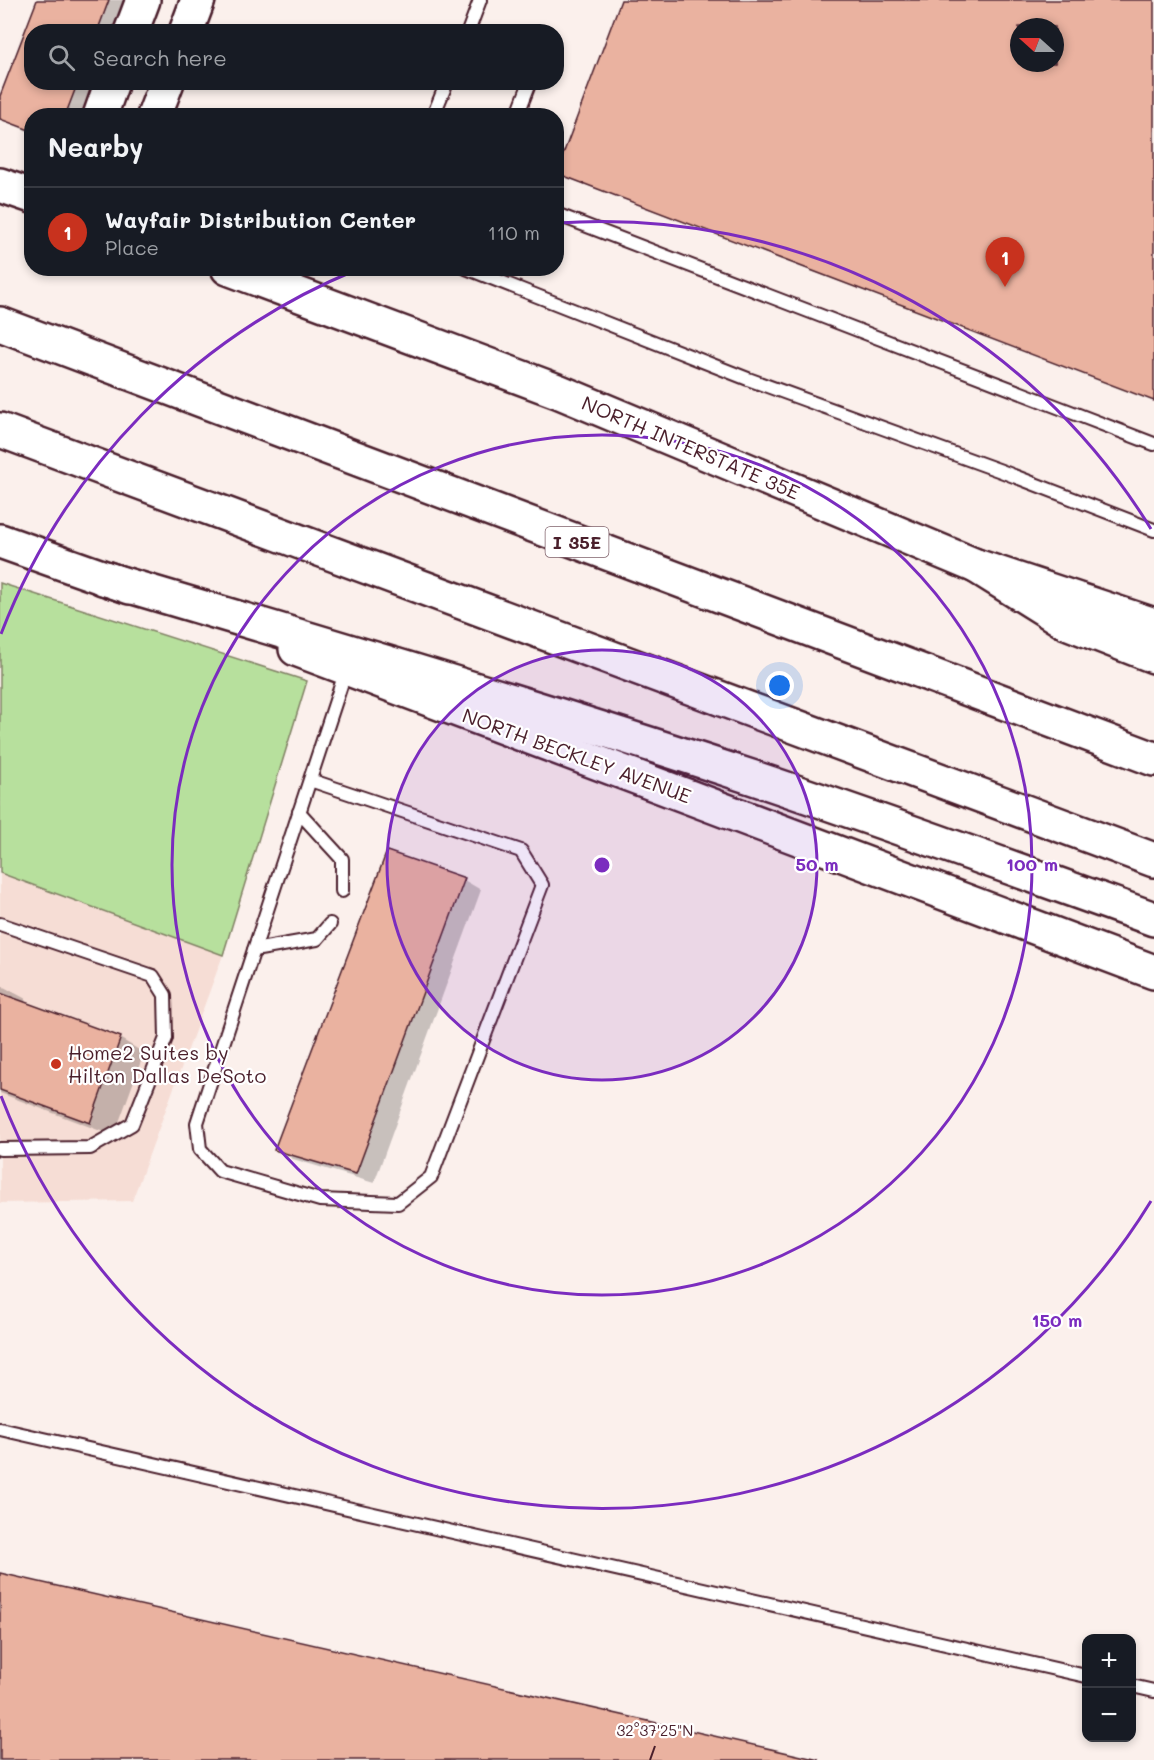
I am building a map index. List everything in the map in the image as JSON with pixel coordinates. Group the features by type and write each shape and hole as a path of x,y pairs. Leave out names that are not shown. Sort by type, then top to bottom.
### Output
{"main road":[{"path":"134,24 143,0"},
{"path":"189,24 198,0"},
{"path":"103,108 109,90"},
{"path":"157,108 164,90"},
{"path":"0,185 24,193"},
{"name":"NORTH INTERSTATE 35E","path":"249,276 560,392 976,566 1154,625"},
{"name":"I 35E","path":"0,324 1154,759"},
{"path":"0,430 1154,860"},
{"name":"NORTH BECKLEY AVENUE","path":"0,541 346,668 1154,972"},
{"path":"976,566 1064,621 1154,656"},
{"path":"103,578 490,693 749,776 892,824 1154,919"}],"lane":[{"path":"471,24 480,0"},
{"path":"436,108 444,90"},
{"path":"521,108 527,90"},
{"path":"564,217 1154,444"},
{"path":"486,276 748,379 1001,471 1154,530"},
{"path":"310,780 521,851 542,885 431,1177 398,1203 320,1200 220,1171 200,1149 196,1123 346,668"},
{"path":"299,812 342,859 342,891"},
{"path":"0,924 153,976 165,995 165,1038 132,1124 90,1148 0,1149"},
{"path":"254,950 317,939 330,924"},
{"path":"0,1429 1082,1675"},
{"path":"1136,1687 1154,1691"}],"shaded area":[{"path":"0,873 223,955 132,1201 0,1203"}],"green space":[{"path":"0,583 307,681 223,955 0,873"}],"building":[{"path":"37,0 109,0 100,24 28,24"},
{"path":"621,0 1154,0 1154,401 564,176 564,152"},
{"path":"24,34 24,90 75,90 68,108 24,108 24,128 0,119 0,96"},
{"path":"387,851 465,878 356,1174 274,1150"},
{"name":"Home2 Suites by Hilton Dallas DeSoto","path":"0,993 121,1037 90,1123 0,1090"},
{"path":"0,1573 819,1760 0,1760"}],"place":[{"name":"Wayfair Distribution Center","path":"1005,287"},
{"name":"Home2 Suites by Hilton Dallas DeSoto","path":"56,1064"}]}
